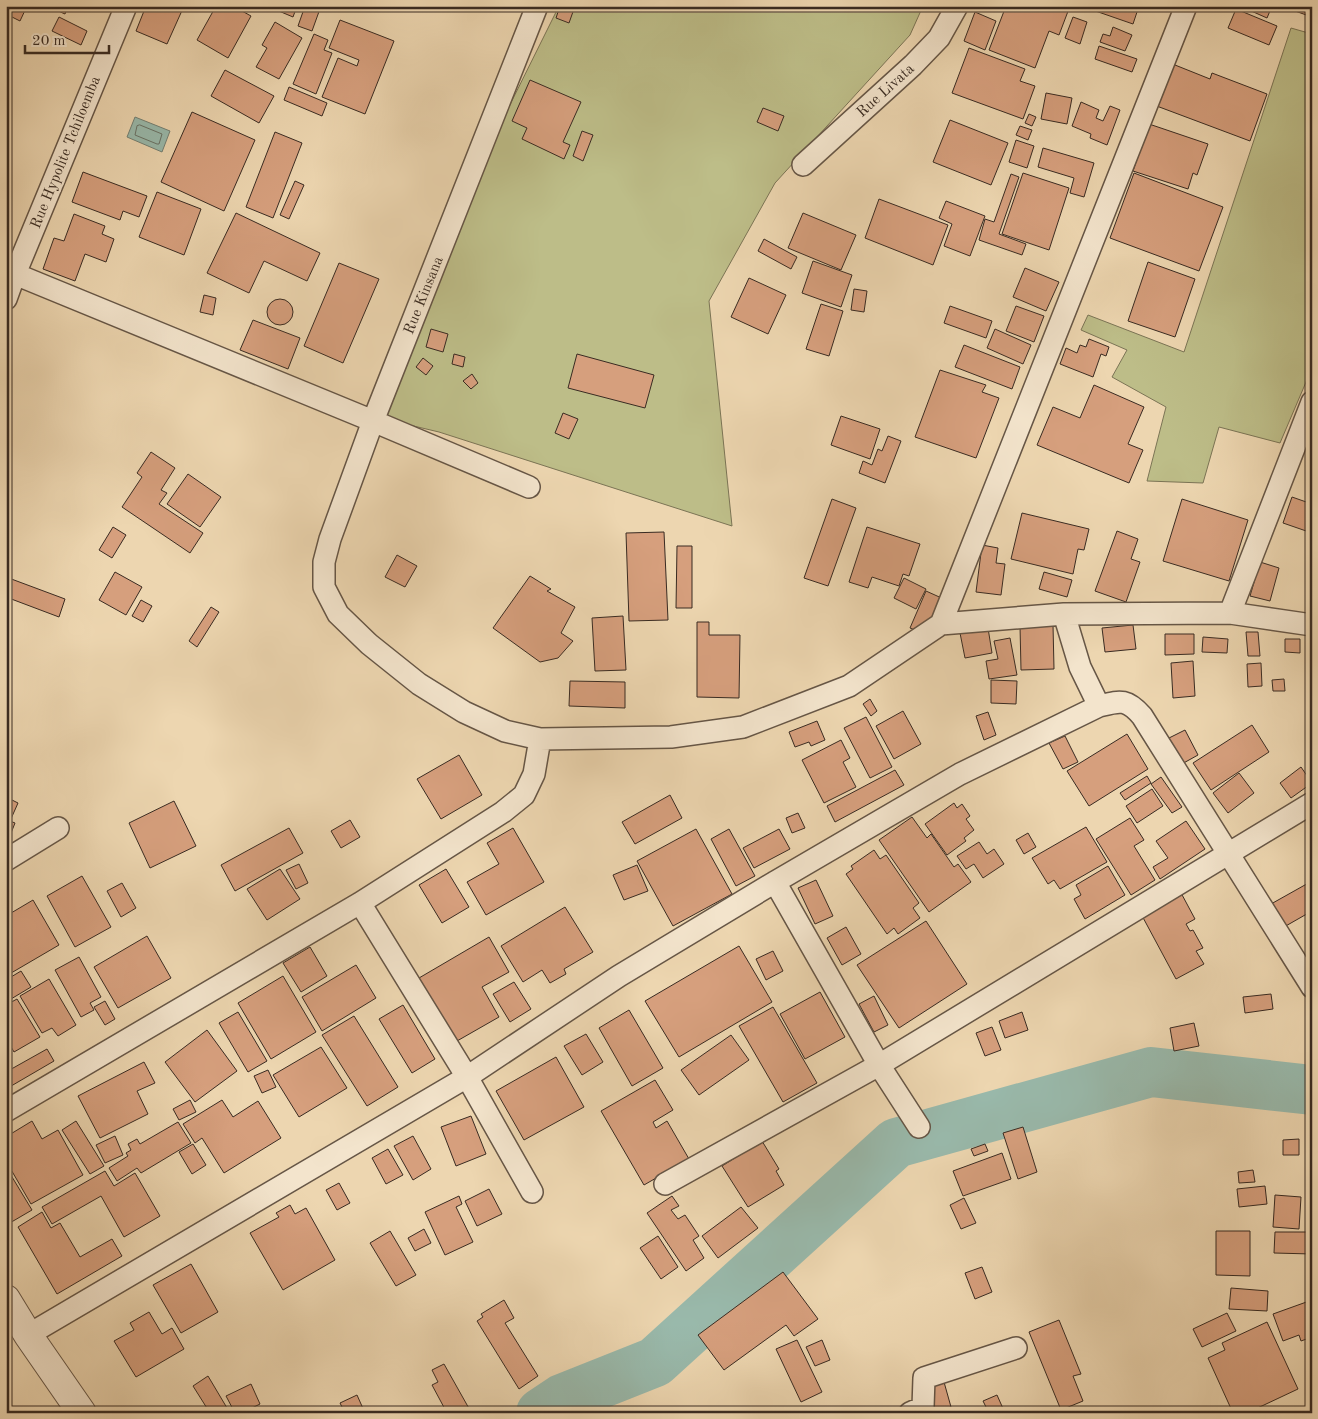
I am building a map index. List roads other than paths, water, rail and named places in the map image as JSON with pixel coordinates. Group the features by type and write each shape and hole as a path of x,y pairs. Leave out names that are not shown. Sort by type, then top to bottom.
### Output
{"street":[{"name":"Rue Hypolite Tchiloemba","path":"6,299 126,6"},
{"name":"Rue Kinsana","path":"537,6 373,421 330,539 324,562 324,587 338,614 369,644 418,684 464,712 505,731 540,738"},
{"name":"Rue Livata","path":"803,165 913,65 939,38 956,6"},
{"path":"941,624 1186,6"},
{"path":"15,274 529,487"},
{"path":"1230,613 1312,402"},
{"path":"6,1111 360,903 503,812 524,795 534,774 540,738 671,737 743,727 849,686 941,624 1064,614 1230,613 1312,625"},
{"path":"1064,614 1080,667 1099,706"},
{"path":"28,1335 467,1077 619,976 774,882 960,774 1099,706 1121,701 1133,706 1142,716 1312,987"},
{"path":"665,1184 879,1065 1312,803"},
{"path":"6,860 58,828"},
{"path":"774,882 879,1065 919,1127"},
{"path":"360,903 467,1077 532,1192"},
{"path":"6,1299 28,1335 82,1413"},
{"path":"910,1413 923,1407 924,1378 1016,1348"}],"water":[{"path":"135,117 170,131 162,152 127,137"}],"waterway":[{"path":"541,1413 562,1399 655,1362 896,1143 1151,1072 1312,1090"}]}
